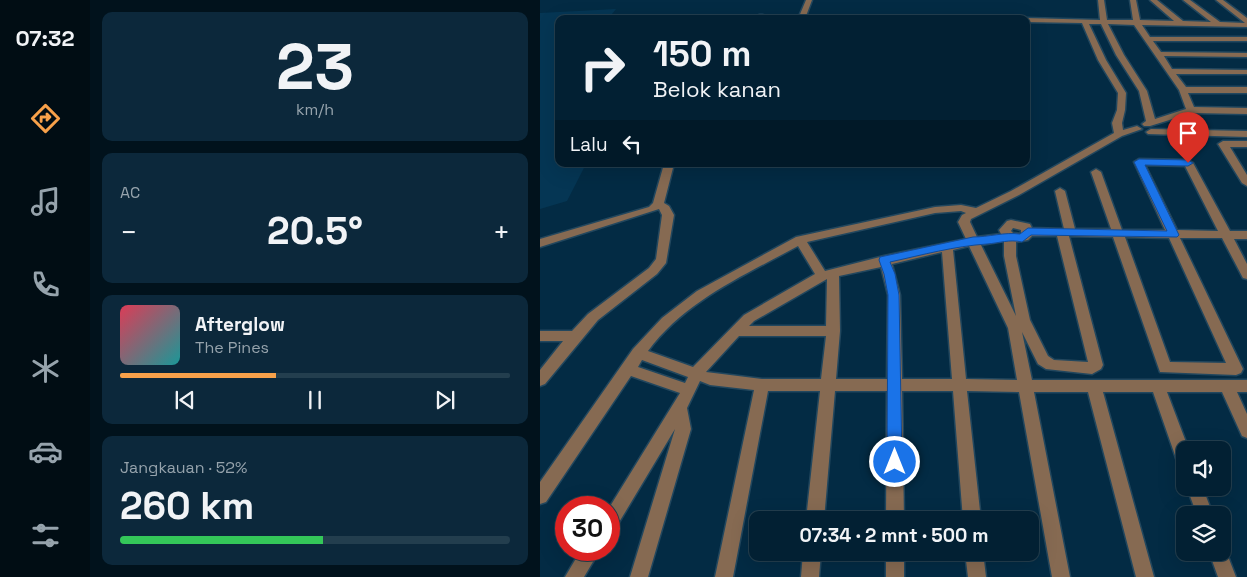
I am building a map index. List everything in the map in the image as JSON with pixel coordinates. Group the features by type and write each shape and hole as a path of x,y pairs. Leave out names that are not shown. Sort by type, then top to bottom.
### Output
{"street":[{"path":"803,15 809,0"},
{"path":"1101,0 1104,23 1120,55 1143,90 1146,127"},
{"path":"1133,0 1137,23 1183,90 1191,110"},
{"path":"1153,0 1182,24"},
{"path":"1186,0 1218,24"},
{"path":"1219,0 1247,23"},
{"path":"1136,14 1148,24"},
{"path":"1030,20 1148,24 1247,23"},
{"path":"1083,22 1102,60 1122,93 1121,110 1117,123 1119,134"},
{"path":"1147,39 1247,39"},
{"path":"1158,54 1247,55"},
{"path":"1169,72 1247,72"},
{"path":"1183,90 1247,90"},
{"path":"1061,577 1027,386 1012,318 964,220 1119,134 1146,127 1191,110 1247,111"},
{"path":"1146,127 1247,134"},
{"path":"1247,144 1223,144 1247,183"},
{"path":"1096,172 1165,368 1236,369 1139,162 1188,163 1247,275"},
{"path":"540,243 653,209 658,204 668,167"},
{"path":"1060,191 1066,232 1096,365 1092,368 1051,365 1043,360 1023,320 1010,256 1008,225 1023,225 1028,232 1066,232 1247,236"},
{"path":"540,380 574,336 593,318 652,271 662,260 668,215 665,208 658,204"},
{"path":"540,496 638,353 667,322 701,294 800,240 935,210 961,208 978,212"},
{"path":"620,505 680,408 696,374 706,360 758,311 827,274 973,241 989,241 1008,234"},
{"path":"800,240 827,274 833,331 816,511"},
{"path":"947,247 971,511"},
{"path":"884,260 890,274 894,295 895,511"},
{"path":"735,331 833,331"},
{"path":"540,336 574,336"},
{"path":"638,353 710,379 762,385 1247,386"},
{"path":"627,369 688,390"},
{"path":"724,577 762,385"},
{"path":"1094,386 1145,577"},
{"path":"1158,386 1178,441"},
{"path":"1227,386 1247,431"},
{"path":"639,577 683,429 684,421 680,408"},
{"path":"574,577 584,561"},
{"path":"810,577 811,561"},
{"path":"895,561 895,577"},
{"path":"975,561 977,577"},
{"path":"1221,561 1227,577"}],"shaded area":[{"path":"616,9 611,15 555,15 555,167 584,167 567,201 540,209 540,13"}],"route":[{"path":"895,462 894,295 890,274 884,260 973,241 989,241 1009,236 1018,239 1025,237 1028,232 1173,235 1139,162 1188,163"}]}
